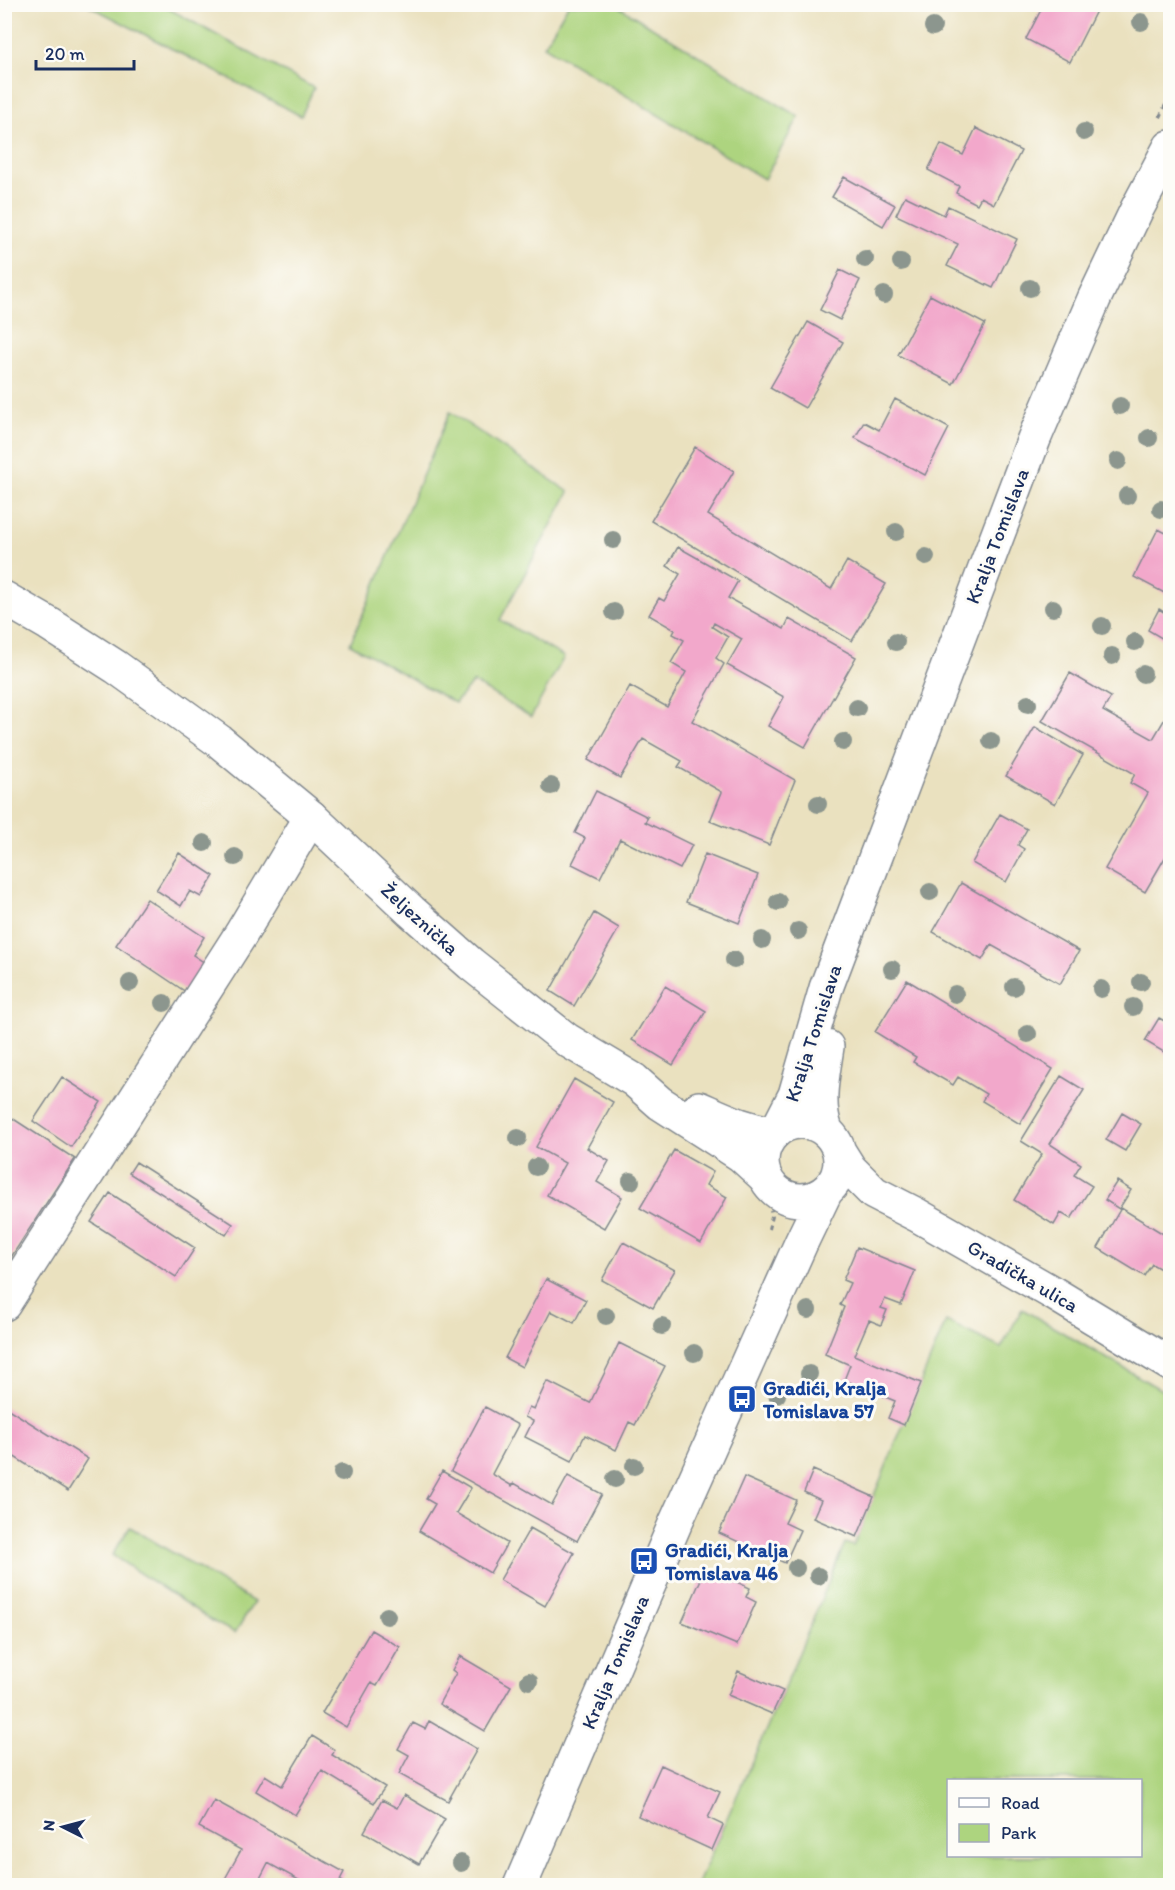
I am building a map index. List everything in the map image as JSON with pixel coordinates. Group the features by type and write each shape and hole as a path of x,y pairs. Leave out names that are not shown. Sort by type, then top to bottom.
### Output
{"street":[{"name":"Kralja Tomislava","path":"775,1132 801,1080 826,988 1034,439 1094,299 1137,208 1170,147"},
{"name":"Željeznička","path":"4,598 116,667 219,741 311,816 411,911 471,964 567,1040 634,1080 736,1125 748,1129 775,1132"},
{"path":"4,1304 241,934 311,816"},
{"name":"Kralja Tomislava","path":"833,1142 821,1117 822,1083 847,936"},
{"name":"Željeznička","path":"634,1080 660,1103 741,1155 775,1186"},
{"path":"775,1186 794,1199 805,1199 816,1197 826,1191 837,1175 840,1164 833,1142 816,1125 791,1123 775,1132 764,1150 763,1167 775,1186 795,1216 801,1242"},
{"name":"Gradička ulica","path":"833,1142 857,1176 874,1193 1013,1269 1170,1364"},
{"name":"Gradička ulica","path":"826,1191 843,1189 874,1193"},
{"name":"Kralja Tomislava","path":"520,1886 675,1524 826,1191"}],"green space":[{"path":"88,5 162,5 314,88 301,116"},
{"path":"568,5 616,5 799,117 764,179 544,46"},
{"path":"450,412 569,492 500,620 564,657 531,717 473,682 455,703 350,644"},
{"path":"1022,1309 1170,1395 1170,1885 697,1886 845,1543 853,1546 946,1321 1001,1348"},
{"path":"130,1527 254,1602 235,1633 214,1622 112,1555"}],"building":[{"path":"1044,4 1099,5 1070,62 1026,39"},
{"path":"976,128 1021,151 994,204 981,197 977,204 956,193 959,186 928,170 941,144 963,155"},
{"path":"844,177 895,205 883,226 832,197"},
{"path":"905,196 944,215 948,206 1017,239 993,288 947,266 958,244 896,215"},
{"path":"840,270 860,280 840,320 820,310"},
{"path":"930,295 985,324 953,384 898,355"},
{"path":"808,322 843,342 805,408 770,388"},
{"path":"895,399 949,428 925,475 855,438 864,422 879,430"},
{"path":"695,447 734,471 708,515 831,589 847,561 886,584 852,641 651,521"},
{"path":"1158,529 1170,535 1170,596 1134,577"},
{"path":"678,547 738,581 728,598 784,629 789,619 856,657 805,747 768,726 784,697 727,665 742,639 714,623 712,627 728,637 716,658 724,664 692,721 795,780 769,845 710,821 722,792 678,767 682,761 643,739 620,778 588,760 630,686 667,707 686,672 671,663 684,640 673,634 675,630 649,615 659,598 664,601 680,574 667,566"},
{"path":"1159,609 1170,616 1170,643 1148,630"},
{"path":"1070,673 1111,697 1103,711 1153,739 1170,710 1170,849 1145,892 1105,869 1148,793 1130,783 1135,774 1042,721"},
{"path":"1035,727 1083,755 1055,804 1006,776"},
{"path":"596,791 648,817 645,822 692,845 680,869 620,839 600,878 572,864 585,838 575,833"},
{"path":"1000,814 1027,829 1018,845 1024,849 1006,882 972,863"},
{"path":"179,853 214,876 201,897 190,891 181,906 156,890"},
{"path":"705,854 758,875 739,923 686,902"},
{"path":"961,883 1079,951 1060,984 991,945 982,960 933,932"},
{"path":"147,899 204,937 193,955 205,963 186,992 116,945"},
{"path":"594,913 619,928 574,1006 550,991"},
{"path":"907,980 1053,1069 1020,1124 982,1101 986,1094 958,1077 953,1085 913,1062 916,1057 875,1032"},
{"path":"665,986 706,1011 673,1065 632,1040"},
{"path":"1159,1018 1170,1024 1170,1047 1167,1054 1145,1041"},
{"path":"1061,1076 1084,1090 1050,1144 1081,1164 1074,1175 1092,1186 1071,1219 1061,1213 1054,1225 1014,1200 1042,1154 1021,1141"},
{"path":"62,1077 101,1102 71,1147 33,1121"},
{"path":"574,1079 613,1102 587,1148 609,1161 597,1182 622,1197 604,1228 547,1195 565,1163 536,1147"},
{"path":"1122,1113 1141,1124 1125,1151 1106,1140"},
{"path":"12,1118 75,1159 4,1268 4,1129"},
{"path":"674,1150 713,1172 706,1185 727,1197 701,1243 640,1208"},
{"path":"136,1162 233,1224 226,1235 129,1173"},
{"path":"1117,1181 1131,1190 1119,1209 1105,1200"},
{"path":"110,1193 195,1248 176,1277 91,1222"},
{"path":"1121,1208 1170,1238 1170,1260 1164,1271 1152,1264 1144,1276 1098,1248"},
{"path":"623,1242 675,1270 653,1308 602,1280"},
{"path":"857,1247 915,1271 901,1305 885,1299 881,1308 887,1310 881,1325 869,1320 854,1355 921,1383 904,1425 888,1418 895,1401 844,1380 850,1365 825,1354 844,1307 840,1305 850,1283 843,1280"},
{"path":"546,1279 586,1300 574,1323 551,1311 522,1367 505,1358"},
{"path":"619,1343 665,1366 635,1425 629,1422 616,1450 585,1435 572,1461 525,1437 533,1421 525,1417 529,1407 534,1409 547,1381 590,1403"},
{"path":"5,1407 88,1459 68,1491 5,1451"},
{"path":"485,1407 518,1425 492,1474 512,1486 514,1483 552,1505 568,1476 602,1494 577,1541 451,1471"},
{"path":"813,1470 874,1497 857,1537 813,1518 821,1500 804,1492"},
{"path":"442,1471 471,1488 456,1513 507,1543 490,1573 419,1531 435,1504 426,1499"},
{"path":"744,1477 796,1500 785,1523 800,1530 785,1563 719,1533"},
{"path":"530,1528 574,1553 545,1606 500,1580"},
{"path":"706,1568 750,1588 746,1597 756,1602 737,1645 682,1622"},
{"path":"371,1630 400,1647 377,1686 371,1683 346,1727 322,1713"},
{"path":"460,1656 511,1686 485,1731 439,1704 456,1673 452,1670"},
{"path":"738,1671 783,1691 772,1714 728,1695"},
{"path":"429,1721 477,1749 448,1801 399,1774 409,1755 398,1749 413,1723 425,1729"},
{"path":"312,1736 335,1750 332,1755 385,1787 374,1803 322,1771 295,1815 256,1791 265,1775 282,1786"},
{"path":"661,1765 720,1792 708,1818 723,1825 712,1850 638,1816"},
{"path":"404,1795 445,1819 419,1864 364,1832 382,1800 397,1808"},
{"path":"214,1800 344,1872 340,1880 349,1886 305,1886 306,1884 268,1863 256,1886 221,1886 241,1850 199,1827"}],"place":[{"name":"Gradići, Kralja Tomislava 57","path":"742,1399"},
{"name":"Gradići, Kralja Tomislava 46","path":"644,1561"}]}
